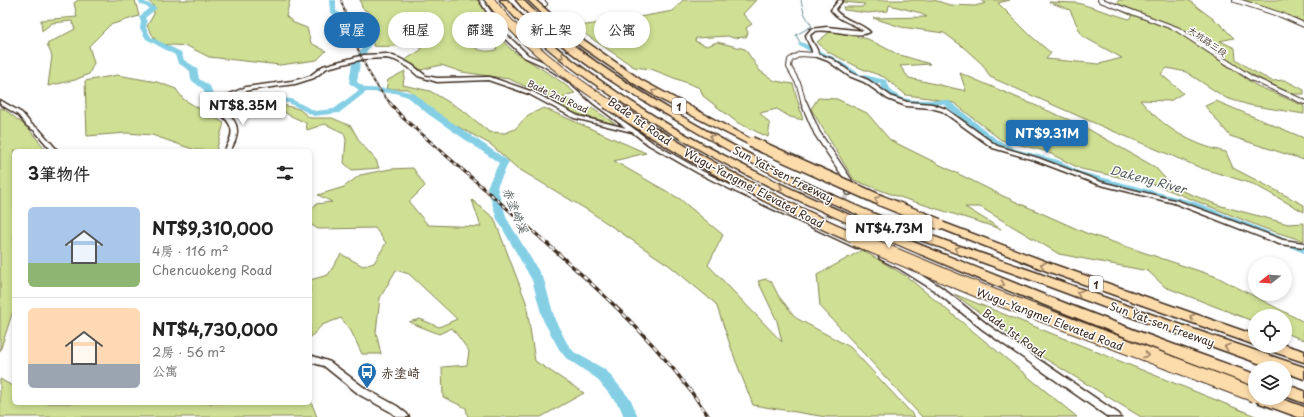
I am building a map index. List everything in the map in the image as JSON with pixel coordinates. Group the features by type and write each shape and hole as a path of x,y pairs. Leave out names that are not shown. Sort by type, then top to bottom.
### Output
{"highway":[{"name":"Wugu-Yangmei Elevated Road","path":"490,0 535,49 578,83 633,121 731,178 831,228 992,297 1248,392"},
{"name":"Sun Yat-sen Freeway","path":"503,0 544,41 571,64 601,85 660,124 759,178 831,212 1065,310 1248,377"},
{"name":"Sun Yat-sen Freeway","path":"518,0 540,22 565,43 654,104 730,147 820,194 873,217 944,244 1218,344 1304,373"},
{"name":"1","path":"531,0 565,31 610,63 665,98 751,142 882,201 939,224 1051,268 1248,338"},
{"path":"1292,353 1304,357"},
{"path":"1292,393 1304,397"},
{"path":"1282,405 1304,413"}],"street":[{"name":"Bade 1st Road","path":"482,0 506,37 526,56 546,65 571,81 632,131 667,154 700,172 903,267 932,286 1020,352 1116,417"},
{"path":"540,0 545,4"},
{"path":"815,53 808,39 808,35 813,30 835,28 862,33 868,32 844,21 836,14 834,10 840,0"},
{"name":"大坑路三段","path":"1100,0 1177,29 1251,78 1304,102"},
{"path":"1235,0 1281,15 1304,25"},
{"path":"849,192 849,181 817,133 804,104 799,85 789,66 790,60 796,55 815,53 830,60 851,75 866,80 890,98 906,104 932,106 944,110 995,147 1099,183 1176,202 1288,244 1300,245"},
{"name":"Bade 2nd Road","path":"229,149 234,140 234,127 227,115 214,104 216,102 248,88 280,85 306,79 312,77 325,67 353,59 386,56 397,59 410,66 420,75 430,79 450,80 488,78 531,93 576,117 632,131"},
{"path":"0,102 20,114 29,125 37,130 53,149"},
{"path":"816,226 825,217"},
{"path":"312,359 327,364 363,392 394,409 404,417"}],"green space":[{"path":"78,0 135,0 139,16 110,25 89,46 94,63 89,74 75,80 48,86 52,56 47,44 75,29 72,21 52,23 42,31 41,20 77,17 74,3"},
{"path":"147,0 290,0 286,16 294,23 307,28 311,43 326,51 317,60 280,65 209,57 187,46 158,44 147,26 154,14 153,5"},
{"path":"360,0 479,0 486,12 452,12 452,48 476,48 487,51 496,50 496,48 508,48 508,46 566,85 575,93 563,96 584,109 592,108 617,125 571,112 544,95 509,79 462,72 441,65 421,70 405,60 421,50 421,48 444,48 444,12 388,12 388,46 380,46 380,12 368,12 362,8"},
{"path":"683,0 756,0 743,14 752,24 746,28 748,33 746,37 733,38 728,36 696,38 695,41 707,46 717,42 745,49 760,71 775,81 793,84 803,120 790,117 777,109 760,113 770,124 768,137 738,123 703,96 700,88 651,69 634,67 606,48 650,48 650,15 673,11"},
{"path":"846,0 934,0 950,5 975,6 986,3 980,0 1010,0 998,3 1031,36 1051,53 1046,59 1099,64 1122,58 1082,36 1070,10 1049,2 1078,3 1129,19 1132,16 1108,4 1177,31 1255,85 1304,106 1304,114 1249,105 1226,98 1186,72 1167,68 1161,74 1183,93 1170,101 1140,100 1158,119 1178,134 1213,149 1226,152 1233,168 1304,205 1304,212 1253,184 1201,168 990,77 983,65 962,46 944,33 901,27 873,18 927,17 917,12 889,5 888,11 868,13 844,10 843,7 862,7 865,4 842,2"},
{"path":"1119,0 1188,0 1220,24 1234,38 1220,41 1235,48 1236,59 1251,70 1272,81 1285,80 1304,90 1304,94 1291,94 1245,71 1218,54 1190,33 1116,3"},
{"path":"1243,0 1304,0 1304,22"},
{"path":"594,24 594,40 586,35 586,25"},
{"path":"831,31 868,39 897,54 930,64 900,66 909,78 966,91 960,73 1081,125 1155,167 1173,187 1218,205 1288,224 1304,223 1304,241 1266,229 1156,185 1081,169 1045,151 1001,140 954,103 906,95 884,77 860,68 828,52 817,42"},
{"path":"405,71 403,85 430,91 464,111 489,132 505,133 515,129 528,115 544,108 646,153 614,161 680,199 723,235 708,265 782,342 777,321 758,281 766,279 771,281 778,295 796,318 850,347 915,417 826,417 753,405 716,304 670,266 589,211 517,168 490,144 440,117 408,89 386,89 388,80"},
{"path":"117,75 157,82 176,89 183,99 224,123 217,149 192,149 152,135 127,133 87,136 85,81"},
{"path":"818,98 837,99 867,113 890,140 1003,196 1086,233 1217,277 1248,293 1248,301 1263,301 1279,309 1248,309 1248,319 1165,287 1148,271 1059,254 980,207 965,207 1001,229 893,195 854,180 811,109"},
{"path":"1216,101 1304,138 1304,160 1230,136 1205,106"},
{"path":"275,103 299,109 310,118 332,118 351,126 360,142 376,160 379,168 352,170 344,163 346,140 344,133 325,124 307,130 306,123 287,114 281,108 241,112 233,110"},
{"path":"0,108 4,109 28,128 45,149 12,149 12,314 0,351"},
{"path":"413,168 425,186 409,202 428,225 481,227 472,200 494,218 526,302 535,361 584,393 541,417 468,417 466,408 443,397 442,367 467,365 469,351 452,328 439,334 409,322 420,319 439,327 457,319 409,274 396,270 380,298 376,332 381,354 362,354 351,331 341,318 322,325 312,336 312,279 328,275 341,254 363,266 374,263 386,243 375,228 318,229 312,225 312,209 316,204 332,202 318,195 344,187 360,175 390,169"},
{"path":"862,250 906,276 1077,417 922,417 820,306 817,275"},
{"path":"954,294 1258,417 1141,417 1029,349"},
{"path":"1292,316 1304,322 1304,340 1292,336"},
{"path":"0,379 12,386 12,405 312,404 317,417 0,417"}],"waterway":[{"path":"141,0 142,3 154,8 142,17 144,22 143,28 148,38 178,54 181,61 194,70 195,80 207,88 209,95 231,107 242,107 276,100 291,101 314,114 336,111 364,90"},
{"name":"赤塗崎溪","path":"333,0 333,12 368,31 371,39 356,63 353,83 364,90"},
{"path":"801,0 804,13 812,26 796,35 801,44"},
{"name":"Dakeng River","path":"801,44 830,59 857,76 883,82 889,93 893,97 900,100 924,103 945,102 993,141 1012,151 1055,162 1075,173 1191,204 1304,250"},
{"name":"赤塗崎溪","path":"364,90 395,91 411,95 431,112 504,162 492,187 502,219 538,280 549,320 563,346 570,355 601,374 626,404 631,417"}],"tunnel":[{"path":"825,217 843,202 849,192"}],"railway":[{"path":"341,0 355,42 366,68 391,104"},
{"path":"390,103 402,117 543,240"},
{"path":"542,239 632,322 672,367 709,417"}],"place":[{"name":"赤塗崎","path":"367,389"}]}
